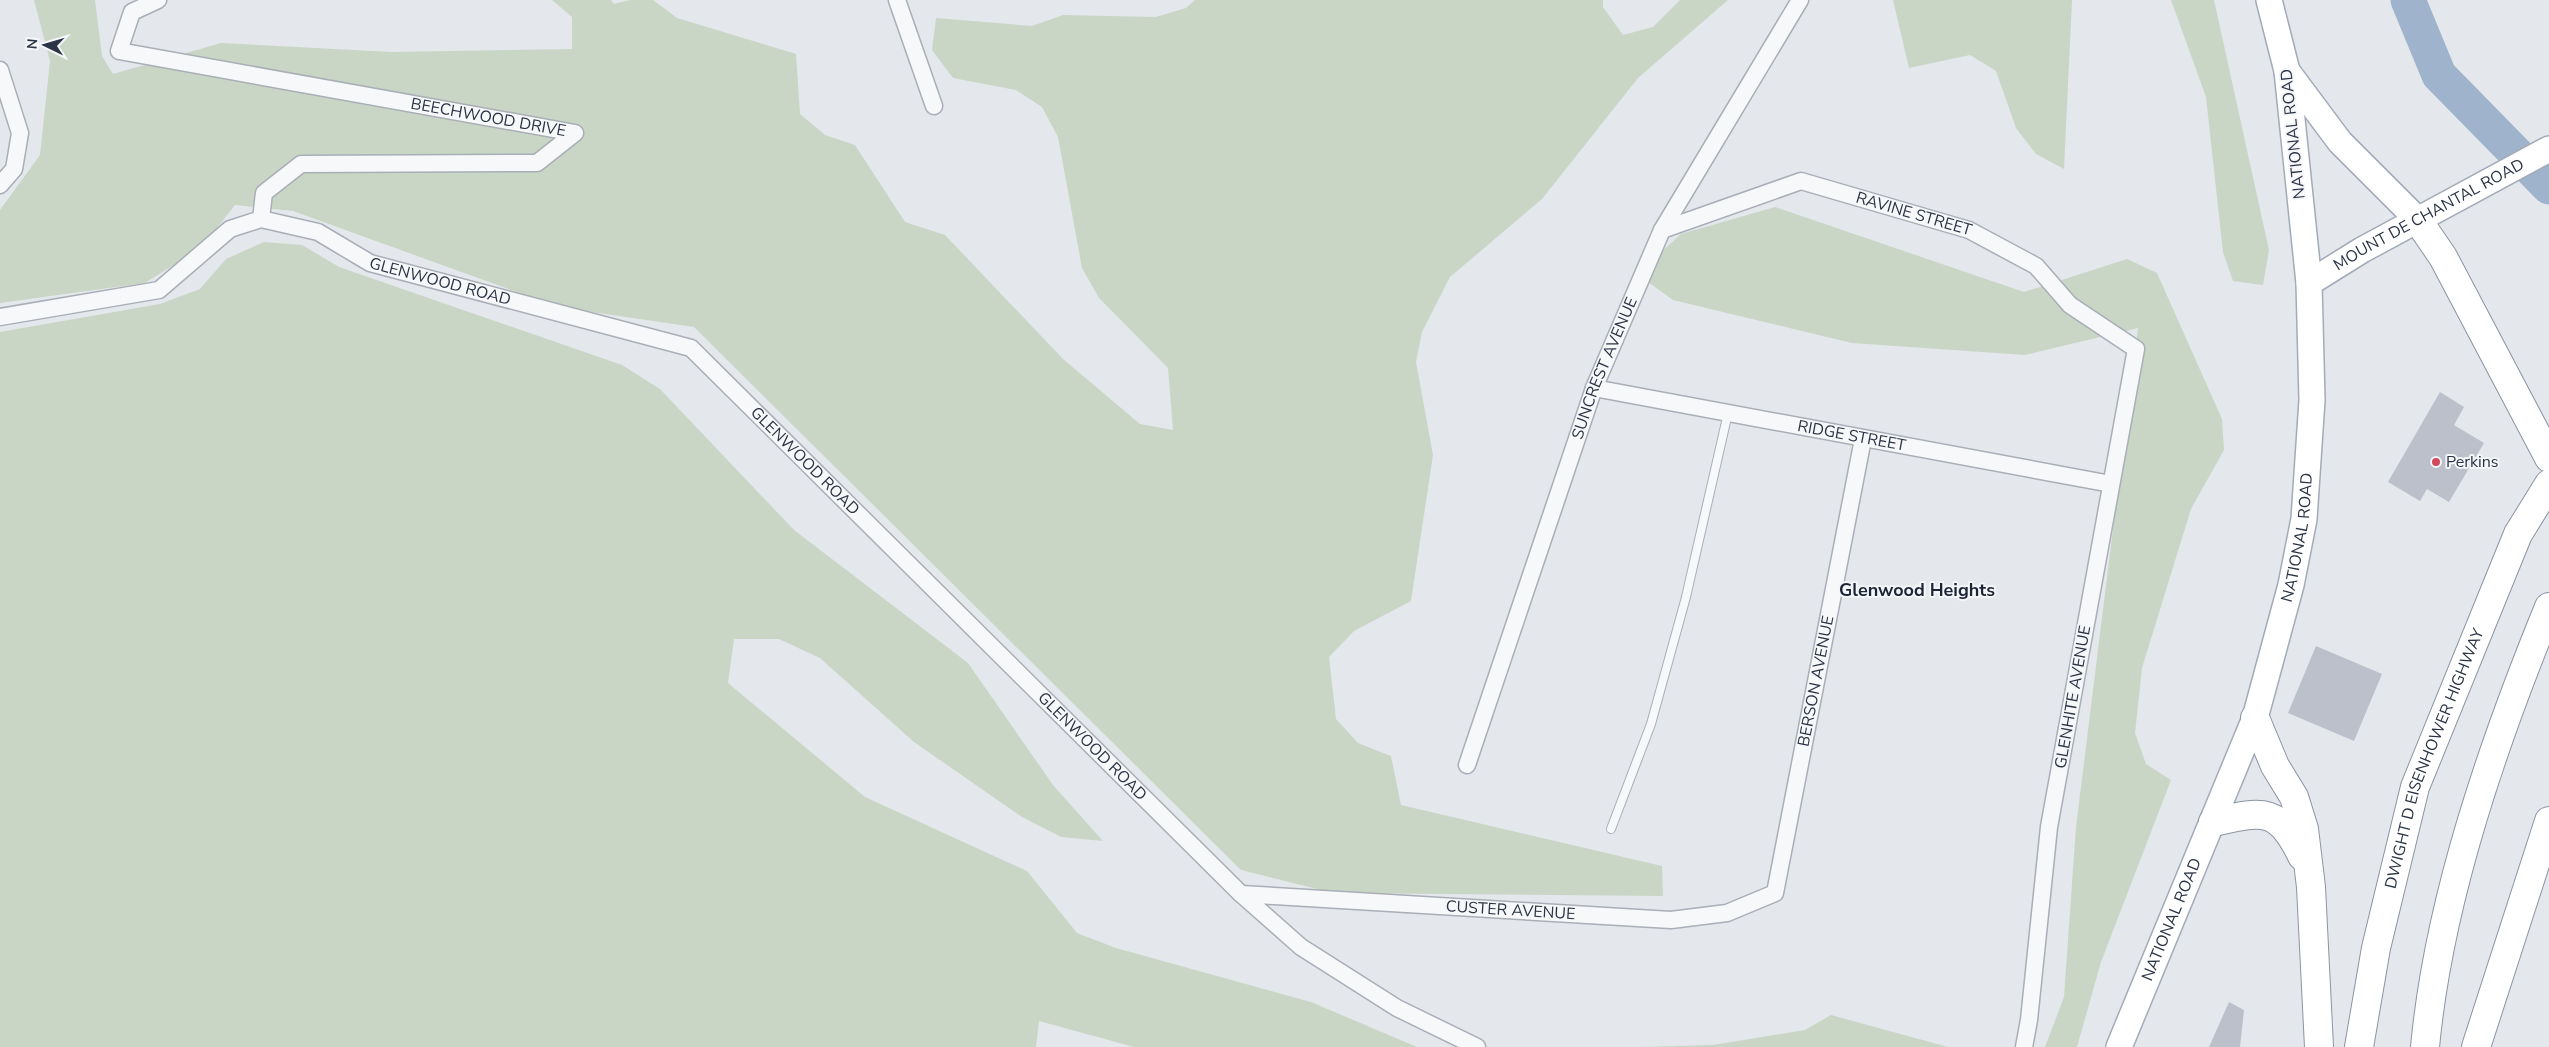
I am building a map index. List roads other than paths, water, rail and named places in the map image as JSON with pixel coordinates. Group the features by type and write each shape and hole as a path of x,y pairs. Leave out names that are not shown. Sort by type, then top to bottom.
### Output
{"highway":[{"path":"2418,219 2443,257 2549,458"},
{"name":"DWIGHT D EISENHOWER HIGHWAY","path":"2359,1047 2376,948 2414,787 2518,534 2549,484"},
{"path":"2425,1047 2441,940 2472,821 2510,701 2549,607"},
{"path":"2255,718 2276,766 2294,797 2304,829 2309,870 2319,1047"},
{"path":"2213,822 2249,814 2277,818 2292,835 2309,870"},
{"path":"2476,1047 2533,864 2549,821"}],"main road":[{"name":"NATIONAL ROAD","path":"2119,1047 2255,718 2291,586 2304,520 2312,400 2309,283 2287,71 2269,0"},
{"path":"2287,71 2340,142 2418,219"},
{"name":"MOUNT DE CHANTAL ROAD","path":"2309,283 2443,205 2549,149"}],"street":[{"name":"BEECHWOOD DRIVE","path":"158,0 132,12 119,51 575,133 537,163 301,164 264,194 261,220"},
{"path":"896,0 934,106"},
{"name":"SUNCREST AVENUE","path":"1467,764 1594,388 1662,230 1800,0"},
{"path":"0,70 20,133 14,169 0,185"},
{"name":"RAVINE STREET","path":"1662,230 1801,181 1969,230 2036,266 2070,305 2136,349"},
{"name":"GLENWOOD ROAD","path":"0,317 159,290 230,229 261,220 318,232 370,263 691,348 1241,894 1302,948 1397,1008 1477,1047"},
{"name":"GLENHITE AVENUE","path":"2024,1047 2029,1020 2049,827 2136,349"},
{"name":"RIDGE STREET","path":"1594,388 2111,484"},
{"name":"BERSON AVENUE","path":"1775,892 1863,439"},
{"name":"CUSTER AVENUE","path":"1241,894 1671,920 1727,913 1775,892"}],"lane":[{"path":"1611,829 1651,724 1686,598 1728,413"}],"waterway":[{"path":"2408,0 2439,75 2549,187"}],"place":[{"name":"Perkins","path":"2436,462"}],"district":[{"name":"Glenwood Heights","path":"1917,590"}]}
